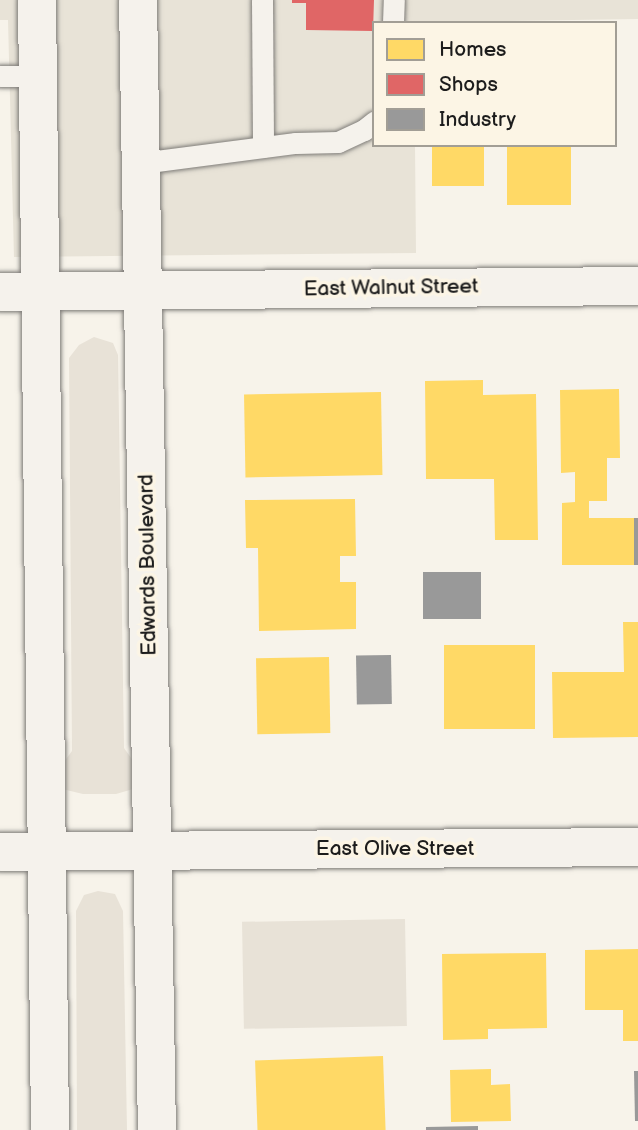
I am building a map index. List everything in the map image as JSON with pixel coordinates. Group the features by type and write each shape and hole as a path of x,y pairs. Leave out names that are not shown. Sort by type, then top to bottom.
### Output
{"street":[{"path":"37,0 50,1130"},
{"name":"Edwards Boulevard","path":"138,0 157,1130"},
{"name":"East Walnut Street","path":"0,292 638,286"},
{"name":"East Olive Street","path":"0,852 638,847"}],"lane":[{"path":"262,0 263,147"},
{"path":"393,21 394,0"},
{"path":"0,76 38,76"},
{"path":"141,163 263,147 338,142 372,123"}],"shaded area":[{"path":"0,0 638,0 638,19 372,21 372,147 415,147 416,253 14,257 8,20 0,20"},
{"path":"94,337 113,343 118,355 124,748 139,769 140,787 116,794 83,794 58,788 58,770 72,751 69,358 79,345"},
{"path":"98,891 115,894 123,911 127,1130 77,1130 76,911 84,895"},
{"path":"405,919 407,1026 244,1029 242,922"}],"building: Homes":[{"path":"432,147 484,147 484,186 432,186"},
{"path":"507,147 571,147 571,205 507,205"},
{"path":"483,380 483,395 536,394 538,540 495,540 494,479 426,479 425,381"},
{"path":"619,389 620,458 607,458 607,501 589,501 589,518 634,518 634,565 562,565 562,503 575,502 575,472 561,473 560,390"},
{"path":"381,392 382,475 245,477 244,394"},
{"path":"355,499 356,556 340,556 340,582 356,582 356,629 259,631 258,548 246,548 245,500"},
{"path":"623,622 638,622 638,737 553,738 552,672 624,672"},
{"path":"444,645 535,645 535,729 444,729"},
{"path":"329,657 330,733 257,734 256,658"},
{"path":"638,949 638,1041 623,1041 623,1010 585,1010 585,950"},
{"path":"546,953 547,1028 488,1029 488,1039 443,1040 442,954"},
{"path":"383,1056 386,1130 258,1130 255,1060"},
{"path":"491,1069 491,1085 510,1084 511,1121 451,1122 450,1070"}],"building: Shops":[{"path":"292,0 374,0 372,31 306,30 306,3 292,3"}],"building: Industry":[{"path":"634,518 638,518 638,565 634,565"},
{"path":"423,572 481,572 481,619 423,619"},
{"path":"391,655 392,704 357,705 356,656"},
{"path":"634,1071 638,1071 638,1121 635,1121"},
{"path":"478,1126 478,1130 426,1130 426,1127"}]}
